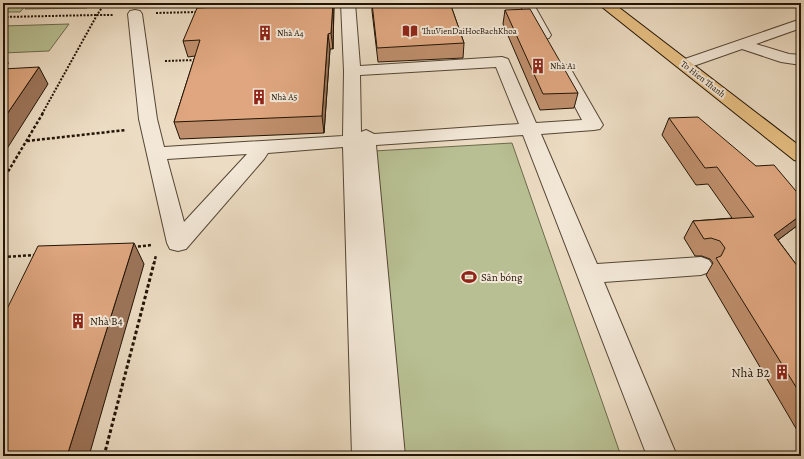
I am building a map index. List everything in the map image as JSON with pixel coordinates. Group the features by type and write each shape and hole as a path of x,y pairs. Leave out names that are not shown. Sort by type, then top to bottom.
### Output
{"main road":[{"name":"To Hien Thanh","path":"604,3 685,64 801,156"}],"street":[{"path":"157,154 594,125 526,3"},
{"path":"354,4 358,70 367,456"},
{"path":"135,14 148,119 157,154 169,244"},
{"path":"685,64 801,24"},
{"path":"741,44 787,59 801,60"},
{"path":"358,70 502,62 531,130 662,456"},
{"path":"359,140 390,456"},
{"path":"169,244 247,167 262,146"},
{"path":"589,274 701,266"}],"path":[{"path":"3,180 27,142 105,3"},
{"path":"216,11 219,3"},
{"path":"3,17 201,11"},
{"path":"142,62 203,59"},
{"path":"3,63 9,63"},
{"path":"27,142 150,127"},
{"path":"104,456 169,244 132,247"},
{"path":"3,257 40,254"}],"green space":[{"path":"3,3 28,3 20,12 3,12"},
{"path":"31,3 90,3 87,8 25,9"},
{"path":"69,24 49,51 3,53 3,26"},
{"path":"512,143 621,456 398,456 374,151"}],"building":[{"path":"240,3 333,3 331,33 328,34 322,116 174,122 200,40 183,41 197,8 239,6"},
{"path":"372,3 450,3 464,43 377,48"},
{"path":"530,9 578,93 543,94 505,10"},
{"path":"39,67 3,120 3,69"},
{"name":"Nhà B2","path":"698,117 756,166 774,165 801,197 801,215 774,235 801,271 801,395 716,258 721,256 725,248 720,241 711,238 704,239 693,221 754,217 717,167 705,168 669,118"},
{"name":"Nhà B4","path":"134,243 67,456 3,456 3,317 38,246"}],"place":[{"name":"ThuVienDaiHocBachKhoa","path":"410,31"},
{"name":"Nhà A4","path":"265,33"},
{"name":"Nhà A1","path":"538,66"},
{"name":"Nhà A5","path":"259,97"},
{"name":"Sân bóng","path":"469,277"},
{"name":"Nhà B4","path":"78,321"},
{"name":"Nhà B2","path":"782,372"}]}
